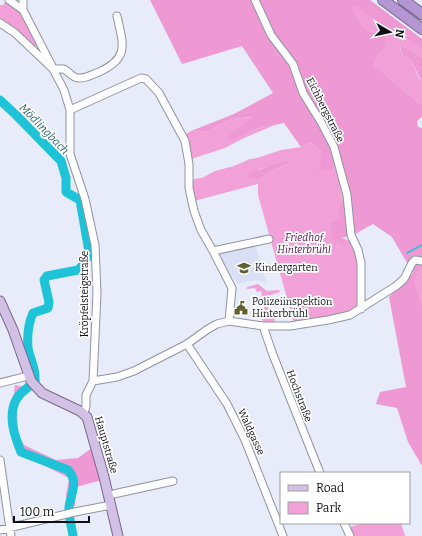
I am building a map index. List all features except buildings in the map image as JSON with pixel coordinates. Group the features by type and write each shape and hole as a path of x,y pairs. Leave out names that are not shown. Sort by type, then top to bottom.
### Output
{"highway":[{"path":"383,0 422,29"},
{"path":"403,0 422,14"}],"main road":[{"path":"0,301 13,330 31,381"},
{"name":"Hauptstraße","path":"31,381 42,393 84,413 90,424 112,505 118,536"}],"street":[{"path":"9,0 23,10"},
{"path":"23,0 23,10 53,69 64,69 77,78 82,78 111,66 118,60 122,50 118,16"},
{"name":"Eichbergstraße","path":"255,0 271,35 292,64 303,93 334,147 347,195 351,235 358,250 361,263 361,309"},
{"name":"Kröpfelsteigstraße","path":"0,23 15,33 53,69 64,90 70,110 70,154 85,199 95,245 97,294 93,381"},
{"path":"70,110 141,78 146,79 159,93 185,141 189,164 189,188 200,230 214,251 232,288 229,321"},
{"path":"214,251 269,239"},
{"path":"84,413 86,406 86,395 93,381 117,377 134,371 187,344 208,328 229,321 263,326 290,326 350,315 396,286 404,279 415,260 422,261"},
{"name":"Hochstraße","path":"263,326 272,355 320,472"},
{"name":"Waldgasse","path":"187,344 227,404 245,440 283,536"},
{"path":"0,383 31,381"},
{"path":"0,460 11,536"},
{"path":"109,495 173,481"},
{"path":"0,530 75,512 112,505"},
{"path":"344,524 350,536"}],"shaded area":[{"path":"150,0 370,0 422,39 422,50 354,5 353,11 364,28 378,35 386,32 387,47 379,54 374,65 420,104 422,104 422,117 417,121 418,127 422,128 422,270 418,271 415,283 422,305 422,466 408,442 397,408 376,404 380,392 406,387 389,297 413,273 392,237 373,224 355,234 342,238 347,246 333,239 330,222 340,219 338,206 342,204 343,189 335,168 319,171 322,153 310,142 301,147 284,123 256,129 229,143 229,134 252,117 232,119 207,132 191,131 234,114 273,93 242,46 182,64"},
{"path":"401,45 422,57 422,80 420,79 412,61 404,57 402,54"},
{"path":"287,160 293,162 276,169 261,178 250,178 247,175 262,169"},
{"name":"Kindergarten","path":"255,244 266,282 256,280 237,284 219,256 219,253"},
{"path":"15,385 29,388 17,407 18,434 24,445 56,460 78,458 92,448 102,480 76,487 75,506 68,502 66,496 69,478 19,453 12,408"}],"green space":[{"path":"6,1 20,10 40,46 33,46 15,28 0,19 0,5 3,5"},
{"path":"354,4 422,50 422,57 401,45 401,53 404,57 412,61 419,79 422,80 422,104 420,104 374,65 379,54 387,47 385,32 378,35 364,28 353,11"},
{"path":"253,117 229,134 229,143 256,129 275,125 225,148 191,159 186,134 191,131 207,132 232,119"},
{"name":"Friedhof Hinterbrühl","path":"310,142 330,162 335,169 341,184 342,205 338,206 341,219 330,222 346,245 342,238 354,242 358,250 358,304 354,308 339,315 294,322 291,317 292,316 258,195 258,184 194,201 191,185 194,179 202,178 215,171 281,150 301,147","holes":["287,160 293,162 276,169 261,178 250,178 260,169"]},
{"path":"422,270 422,305 415,283 418,271"},
{"path":"258,284 267,291 279,290 280,292 268,296 267,302 270,317 275,318 274,324 264,322 260,318 266,317 261,291 257,292 255,288 247,289 247,287"},
{"path":"360,524 401,524 405,536 354,536 350,527"}],"waterway":[{"name":"Mödlingbach","path":"0,100 61,161 66,178 66,192 80,200 89,252 85,263 78,270 47,276 44,280 49,302 48,308 33,313 28,334 28,348 35,372 35,382 18,396 12,414 13,427 21,452 68,470 71,474 74,483 69,510 73,536"},
{"path":"407,253 422,245"}],"place":[{"name":"Kindergarten","path":"244,268"},
{"name":"Polizeiinspektion Hinterbrühl","path":"241,308"}]}
